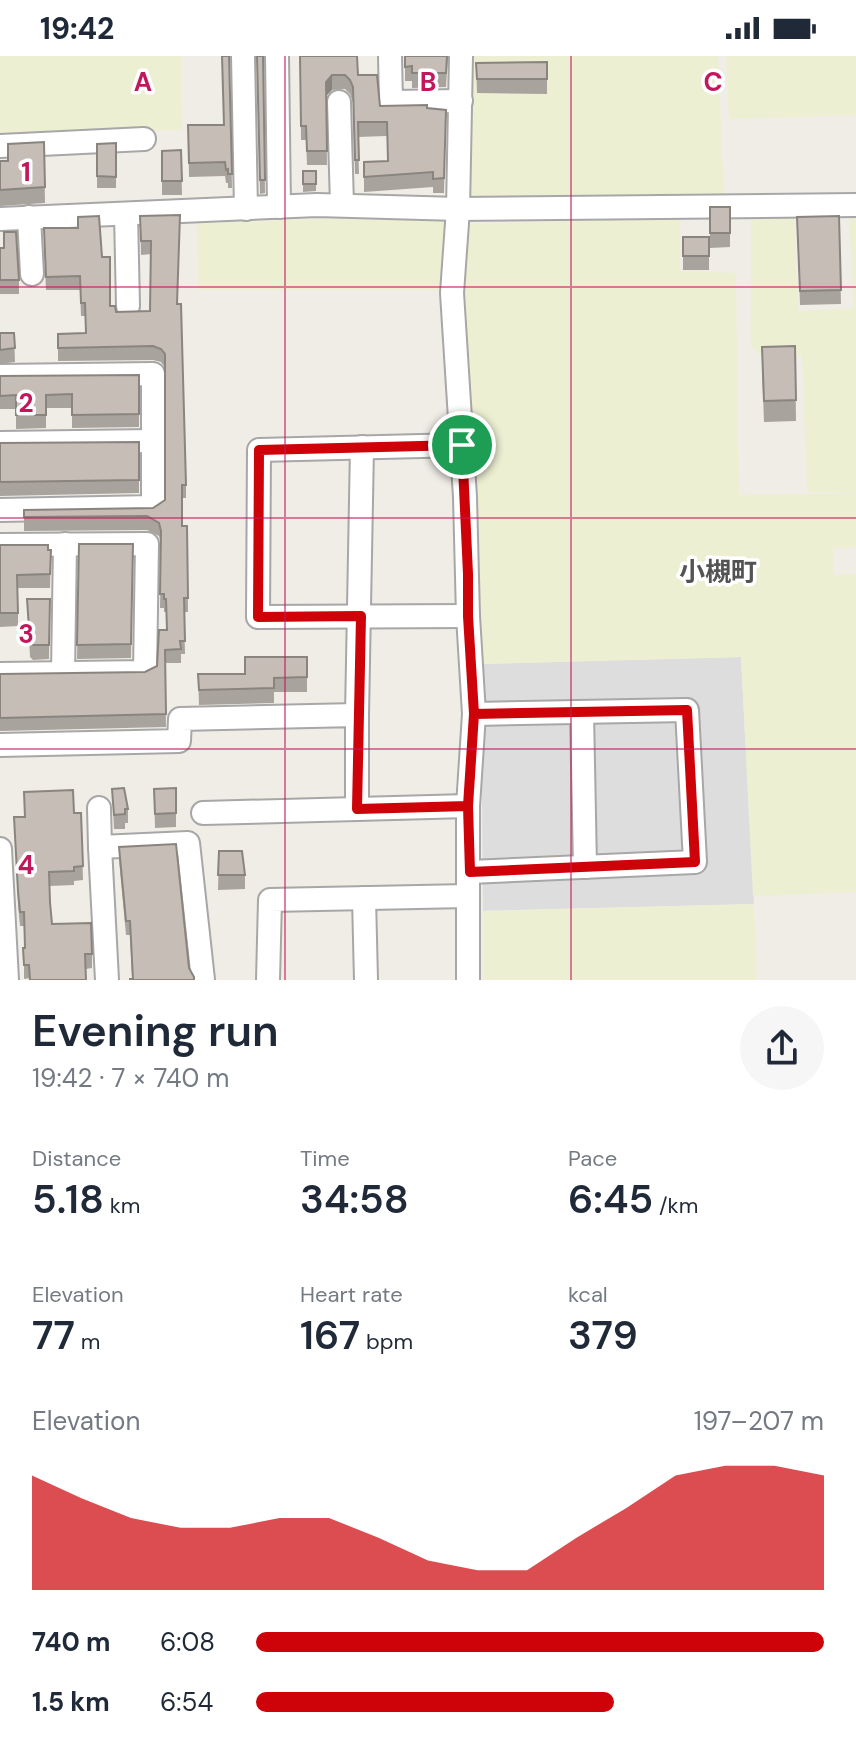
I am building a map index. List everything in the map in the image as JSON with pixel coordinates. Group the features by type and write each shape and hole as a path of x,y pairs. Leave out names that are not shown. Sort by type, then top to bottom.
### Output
{"street":[{"path":"243,56 246,209"},
{"path":"277,56 279,207"},
{"path":"390,56 391,102 461,101"},
{"path":"461,56 458,209 452,293 474,714 468,806 468,980"},
{"path":"339,102 342,205"},
{"path":"0,146 144,139"},
{"path":"0,219 342,205 458,209 856,205"},
{"path":"126,214 128,306"},
{"path":"29,217 32,274"},
{"path":"0,376 153,374 153,507 0,510"},
{"path":"0,443 153,441"},
{"path":"462,445 259,450 258,617 468,616"},
{"path":"357,809 362,447"},
{"path":"63,673 65,544"},
{"path":"0,545 147,544 145,672 0,674"},
{"path":"470,872 695,862 687,710 474,714"},
{"path":"582,712 585,867"},
{"path":"0,745 179,741 180,719 357,715"},
{"path":"203,813 468,806"},
{"path":"99,808 107,980"},
{"path":"100,847 188,843 203,980"},
{"path":"0,849 7,980"},
{"path":"268,980 270,900 468,896"},
{"path":"364,898 366,980"}],"shaded area":[{"path":"741,657 754,904 483,911 481,664"}],"green space":[{"path":"0,56 181,56 182,130 0,138"},
{"path":"470,56 718,56 724,196 472,197"},
{"path":"726,56 856,56 856,115 729,119"},
{"path":"794,217 798,311 854,308 849,218 856,218 856,492 807,492 802,355 761,355 751,346 751,220"},
{"path":"680,218 680,271 736,273 739,495 856,493 856,547 833,548 834,575 856,574 856,892 753,896 741,657 481,664 462,298 462,224"},
{"path":"325,219 446,221 444,290 198,290 197,223"},
{"path":"754,904 757,980 484,980 483,911"}],"building":[{"path":"222,56 229,56 232,174 228,174 225,162 189,163 188,125 224,125"},
{"path":"257,56 263,56 265,180 260,180"},
{"path":"300,56 357,56 358,75 377,75 380,106 427,105 427,108 446,110 444,178 433,179 433,172 364,177 364,162 388,161 387,122 358,122 359,160 355,160 353,87 345,75 332,75 326,82 327,151 307,151 306,126 301,126"},
{"path":"405,56 447,56 446,73 412,73 412,66 405,67"},
{"path":"547,62 547,79 477,79 476,63"},
{"path":"44,142 45,187 0,190 0,161 8,161 8,144"},
{"path":"116,143 116,177 97,176 97,144"},
{"path":"181,150 182,181 162,181 162,151"},
{"path":"303,171 316,171 316,184 303,184"},
{"path":"710,207 730,207 730,233 710,233"},
{"path":"180,215 177,304 181,304 186,485 182,485 182,526 187,526 188,598 184,598 185,641 180,641 181,649 165,650 166,714 0,718 0,674 145,672 157,666 159,630 167,630 166,599 164,594 160,594 159,523 147,516 24,517 24,510 153,508 165,500 165,354 153,346 58,348 58,334 86,333 85,303 81,303 80,276 46,277 44,228 78,228 78,217 99,216 102,257 110,257 110,306 115,306 116,312 150,311 151,241 141,241 140,216"},
{"path":"839,216 841,290 800,291 797,217"},
{"path":"4,232 16,232 19,280 0,280 0,248 4,248"},
{"path":"683,237 709,237 709,256 683,256"},
{"path":"0,333 14,333 15,348 0,350"},
{"path":"795,346 796,400 764,401 762,347"},
{"path":"139,375 139,414 72,415 72,394 46,395 46,415 16,415 16,395 0,396 0,376"},
{"path":"139,442 139,480 0,482 0,443"},
{"path":"79,544 133,544 131,644 77,645"},
{"path":"0,545 48,545 48,550 51,550 50,574 17,575 18,613 0,613"},
{"path":"27,599 50,599 49,645 30,643"},
{"path":"245,657 307,657 307,677 274,678 274,688 199,690 198,674 245,674"},
{"path":"124,788 128,809 125,809 125,814 114,815 112,789"},
{"path":"176,788 176,813 155,814 154,789"},
{"path":"73,790 74,813 81,813 83,866 74,867 74,871 49,872 52,924 91,923 92,954 85,954 86,980 30,980 29,965 24,965 24,912 20,912 14,817 25,817 24,792"},
{"path":"176,844 189,968 194,980 130,980 133,979 130,921 126,921 119,847"},
{"path":"219,851 242,851 245,875 218,875"}],"district":[{"name":"小槻町","path":"718,572"}],"route":[{"path":"462,445 259,450 258,617 361,616 357,809 468,806 474,714 687,710 695,862 470,872 468,806 474,714 462,445"}]}
